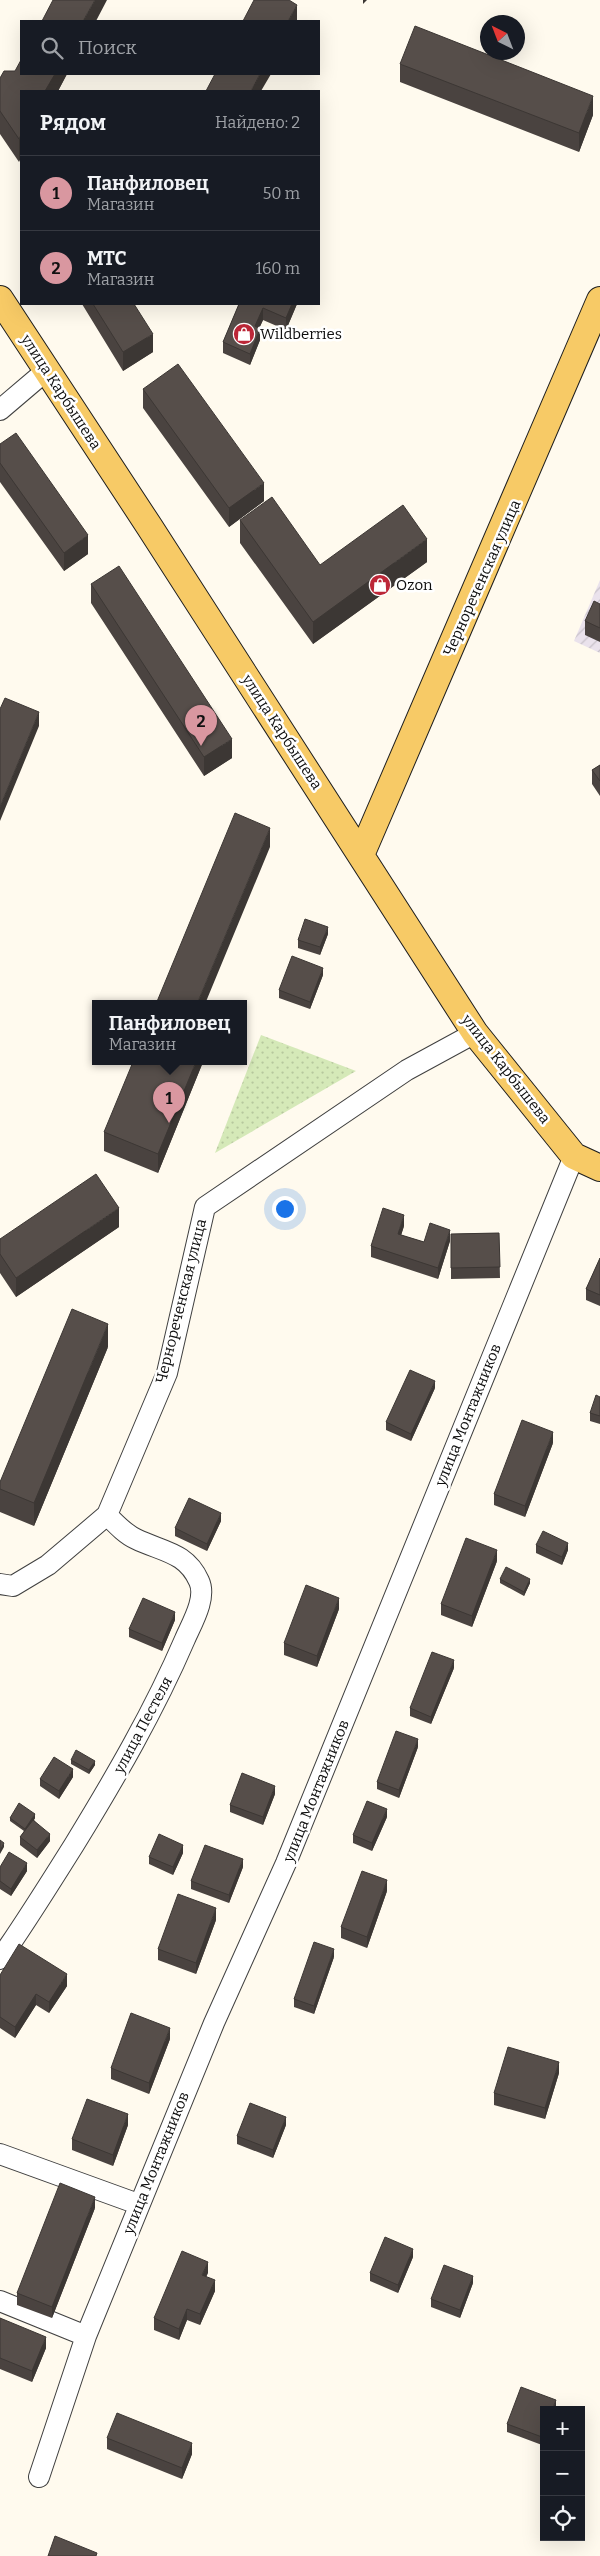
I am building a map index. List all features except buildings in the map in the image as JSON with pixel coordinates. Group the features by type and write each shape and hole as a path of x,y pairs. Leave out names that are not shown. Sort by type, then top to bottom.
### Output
{"main road":[{"name":"улица Карбышева","path":"0,299 361,854 475,1033 574,1156"},
{"name":"Чернореченская улица","path":"361,854 600,300"},
{"path":"574,1156 600,1168"}],"street":[{"path":"0,410 47,370"},
{"name":"Чернореченская улица","path":"0,1584 13,1586 48,1565 107,1515 167,1373 204,1207 407,1070 475,1033"},
{"name":"улица Монтажников","path":"39,2477 86,2336 138,2204 214,2023 286,1863 574,1156"},
{"name":"улица Пестеля","path":"0,1959 21,1929 126,1760 166,1684 200,1602 201,1584 189,1564 180,1557 134,1538 107,1515"},
{"path":"0,2154 138,2204"},
{"path":"0,2301 86,2336"}],"shaded area":[{"path":"600,580 600,653 574,641"}],"green space":[{"path":"261,1035 356,1071 215,1153"}],"place":[{"name":"Wildberries","path":"244,334"},
{"name":"Ozon","path":"380,585"},
{"name":"МТС","path":"201,746"},
{"name":"Панфиловец","path":"169,1123"}]}
